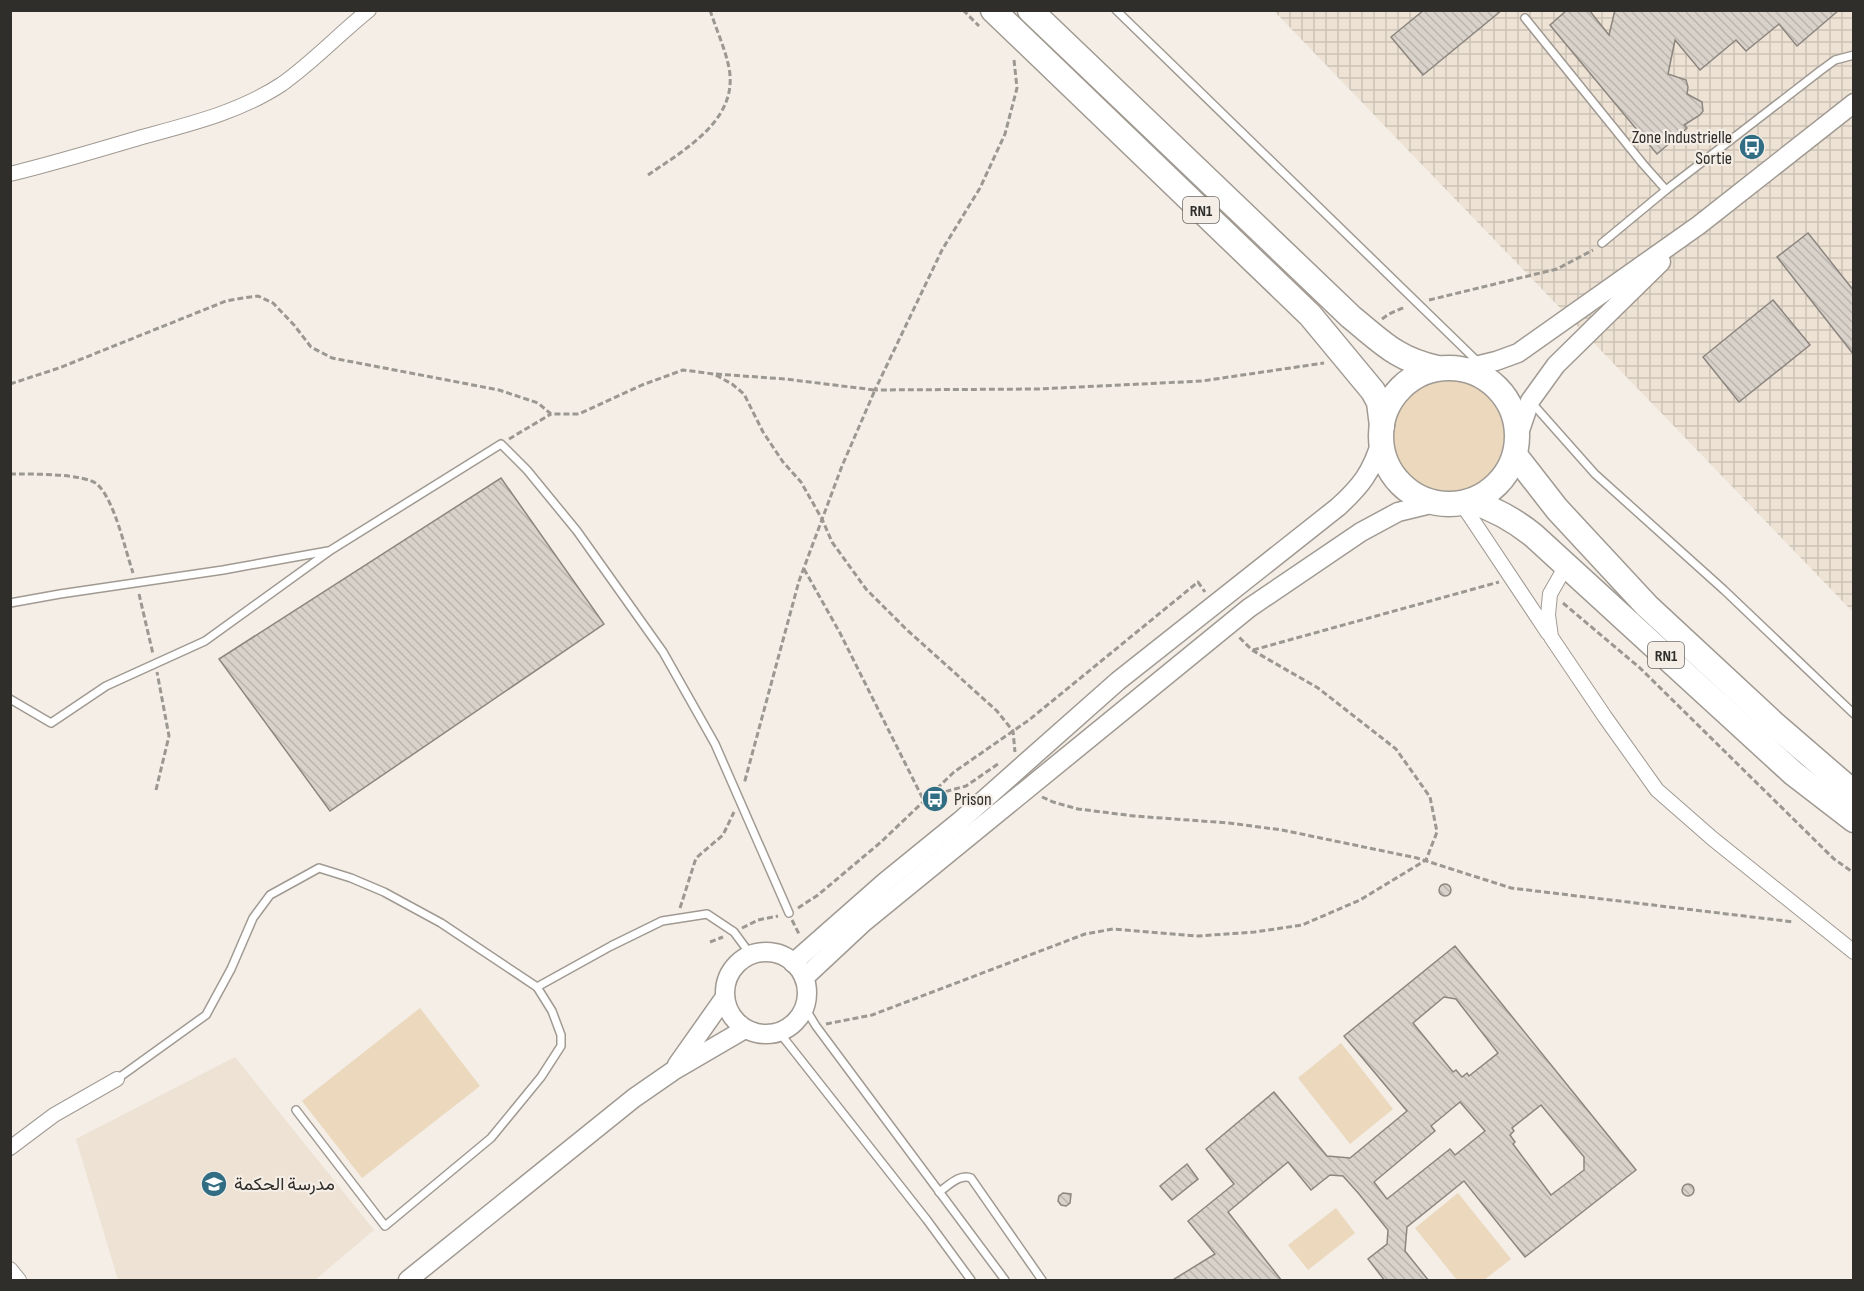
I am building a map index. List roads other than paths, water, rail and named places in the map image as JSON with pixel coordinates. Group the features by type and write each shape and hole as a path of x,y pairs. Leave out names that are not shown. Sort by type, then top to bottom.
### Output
{"highway":[{"name":"RN1","path":"1030,10 1350,317 1395,354 1412,362 1437,368 1472,367 1473,372 1491,382 1506,397 1515,415 1516,445 1557,509 1647,606 1773,723 1853,792"},
{"name":"RN1","path":"989,21 1302,307 1373,391 1379,402 1386,463 1398,481 1415,495 1435,503 1466,502 1494,508 1513,519 1567,564 1793,773 1854,820"},
{"name":"RN1","path":"1381,434 1388,406 1400,388 1417,375 1437,368"},
{"path":"1466,502 1495,487 1508,472 1516,445"}],"main road":[{"path":"1472,367 1518,352 1699,225 1854,103"},
{"path":"1516,445 1530,401 1556,365 1699,225"},
{"path":"799,956 764,952 740,961 731,971 726,983 725,997 728,1009 745,1029 759,1034 773,1034 786,1029 797,1020 805,1008 807,994 804,978 798,967 799,956 1015,758 1118,681 1338,507 1361,485 1374,464 1381,434"},
{"path":"804,978 864,922 1249,608 1361,532 1398,512 1435,503"},
{"path":"673,1071 725,997"},
{"path":"408,1281 634,1098 673,1071 745,1029"}],"street":[{"path":"10,174 75,158 204,120 245,104 280,85 307,65 369,10"},
{"path":"1466,502 1551,637 1657,790 1713,839 1854,952"},
{"path":"1551,637 1548,615 1550,594 1567,564"},
{"path":"10,1148 54,1115 117,1079"}],"lane":[{"path":"1118,11 1418,302 1472,367"},
{"path":"1525,18 1642,164 1666,190"},
{"path":"1602,243 1820,70 1835,60 1854,55"},
{"path":"1530,401 1595,474 1724,590 1854,714"},
{"path":"10,699 51,723 106,686 206,641 331,550 501,444 527,470 577,531 663,652 715,744 789,913"},
{"path":"10,603 223,570 331,550"},
{"path":"117,1079 206,1015 231,969 253,918 270,895 319,868 384,892 441,923 537,987 552,1011 561,1035 561,1046 546,1069 491,1138 385,1226 296,1110"},
{"path":"537,987 662,921 707,914 734,932 751,955"},
{"path":"805,1008 1005,1281"},
{"path":"779,1032 920,1210 971,1281"},
{"path":"939,1192 961,1177 971,1178 1042,1281"}],"place":[{"name":"Zone Industrielle Sortie","path":"1752,147"},
{"name":"Prison","path":"935,799"},
{"name":"مدرسة الحكمة","path":"214,1184"}]}
